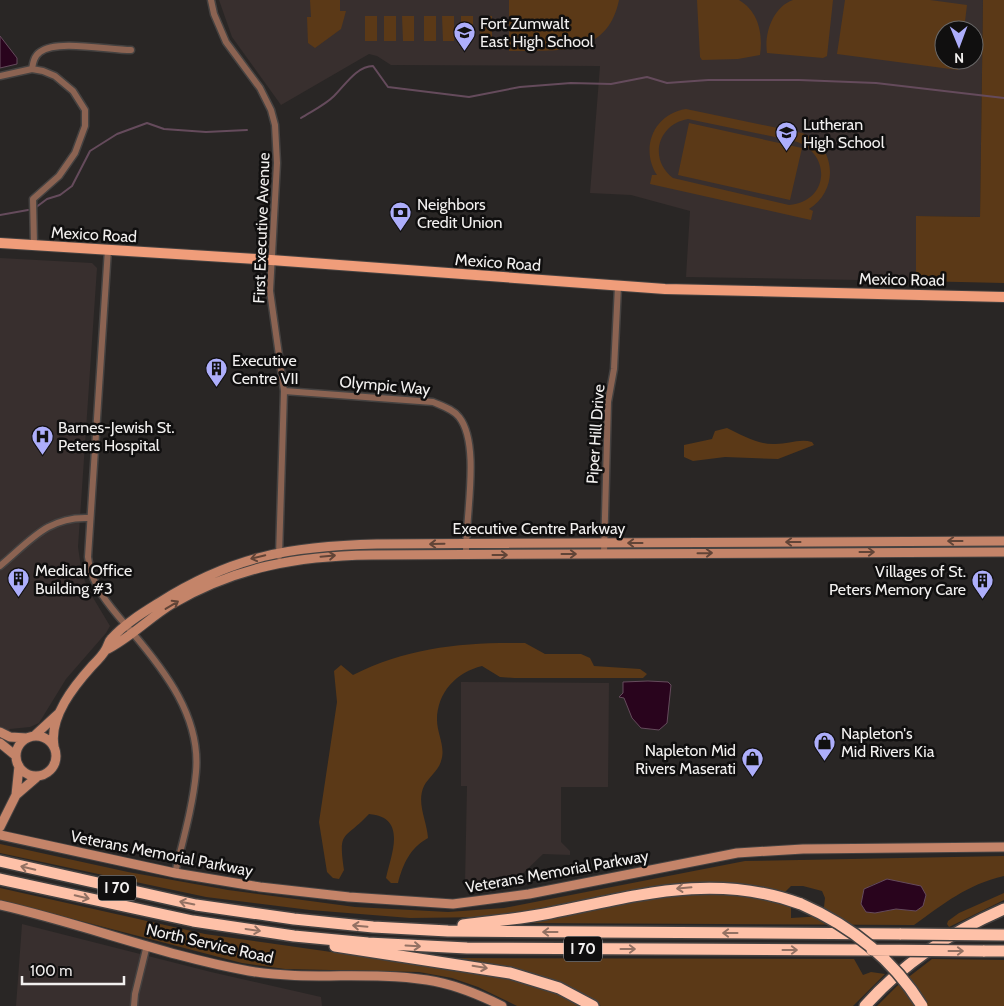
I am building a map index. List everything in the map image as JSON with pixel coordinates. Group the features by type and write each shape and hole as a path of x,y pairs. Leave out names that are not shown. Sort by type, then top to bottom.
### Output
{"highway":[{"name":"I 70","path":"0,861 206,906 322,922 426,930 1004,934"},
{"name":"I 70","path":"0,879 186,919 294,936 368,943 467,948 1004,951"},
{"path":"426,930 529,917 690,888 723,887 749,890 801,904 845,927 870,946 900,976 922,1006"},
{"path":"865,1006 899,973 938,942 1004,909"},
{"path":"294,936 348,949 510,972 559,988 593,1006"}],"main road":[{"name":"Mexico Road","path":"0,243 272,260 618,286 707,290 1001,295"}],"street":[{"name":"First Executive Avenue","path":"211,0 219,27 234,53 266,99 276,125 278,148 271,306 284,390 278,552 280,562"},
{"path":"32,69 37,55 45,49 66,47 131,50"},
{"path":"0,76 32,69 54,76 73,91 83,105 86,118 81,142 75,153 59,176 33,199 34,246"},
{"path":"108,249 87,545 91,574 101,593 168,678 181,698 188,716 196,751 193,793 175,873"},
{"name":"Piper Hill Drive","path":"604,554 608,402 614,369 618,286"},
{"name":"Olympic Way","path":"284,390 433,402 449,408 458,415 470,438 466,555"},
{"path":"0,566 54,522 89,518"},
{"name":"Executive Centre Parkway","path":"54,746 53,734 59,713 78,681 106,650 129,629 195,580 225,567 278,552 330,545 1004,541"},
{"name":"Executive Centre Parkway","path":"129,629 194,592 247,571 280,562 334,556 1004,552"},
{"name":"Executive Centre Parkway","path":"31,737 59,713"},
{"path":"0,732 10,737 45,738 54,746 56,757 54,766 48,772 38,776 16,795"},
{"path":"16,756 20,744 31,737"},
{"path":"0,743 16,756 19,766 16,795 0,827"},
{"path":"19,766 26,772 38,776"},
{"name":"Veterans Memorial Parkway","path":"0,835 175,873 260,887 349,898 454,904 528,894 737,853 795,850 1004,847"},
{"name":"North Service Road","path":"0,905 219,965 263,973 295,976 427,980 463,989 502,1006"},
{"path":"134,1006 135,994 147,945"}],"shaded area":[{"name":"Lutheran High School","path":"219,0 983,0 983,20 934,20 934,70 982,70 980,217 916,216 916,281 686,277 690,211 631,195 590,193 600,66 391,65 377,56 369,54 281,105 232,37"},
{"path":"310,0 340,0 340,11 346,11 341,29 315,48 308,43 307,17 311,17"},
{"path":"509,0 619,0 613,19 603,32 591,41 577,47 561,50 509,51"},
{"path":"697,0 739,0 746,5 758,24 761,39 760,55 738,59 702,60 700,57"},
{"path":"793,0 833,0 827,56 823,58 767,53 767,37 771,22 780,8"},
{"path":"845,0 930,0 967,5 965,20 934,20 934,67 837,54"},
{"path":"983,0 1004,0 1004,283 916,281 916,216 980,217 982,70 984,70"},
{"path":"365,16 377,16 377,41 365,41"},
{"path":"384,16 396,16 396,41 384,41"},
{"path":"402,16 414,16 414,41 403,41"},
{"path":"424,16 436,16 436,41 424,41"},
{"path":"442,16 454,16 454,41 443,41"},
{"path":"461,16 473,16 473,41 461,41"},
{"path":"480,16 492,16 492,41 480,41"},
{"path":"0,36 17,58 17,64 0,68"},
{"path":"686,109 802,133 814,139 828,158 830,169 825,191 819,201 809,209 813,211 811,220 650,184 652,175 657,175 652,165 650,154 653,134 665,118 675,112","holes":["688,119 794,141 806,147 815,155 820,165 821,176 819,186 812,195 803,202 789,205 673,178 665,170 659,152 663,135 669,128 678,122"]},
{"path":"689,123 802,148 790,200 678,175"},
{"name":"Barnes-Jewish St. Peters Hospital","path":"0,258 92,263 97,268 78,547 82,574 89,591 110,626 66,679 39,723 30,727 10,729 7,732 0,728"},
{"path":"727,428 749,439 767,444 807,441 812,442 814,445 778,459 725,457 693,461 684,457 684,445 712,439 715,431"},
{"path":"525,643 545,654 581,654 590,658 594,666 640,669 647,674 643,678 514,678 500,677 482,666 464,673 445,692 438,710 437,725 442,746 442,756 438,768 424,786 421,799 428,838 416,847 408,857 398,883 391,883 386,878 393,848 393,830 389,822 381,817 369,814 345,837 342,848 344,870 339,879 333,878 327,872 319,822 337,702 334,671 341,665 353,675 394,658 437,648 458,645"},
{"path":"461,682 609,683 608,787 561,787 561,842 570,851 570,855 543,854 515,881 497,880 495,884 465,884 467,786 461,786"},
{"path":"623,682 668,682 671,685 667,723 659,730 641,728 632,718 624,698 619,697 623,693"},
{"path":"0,844 128,872 228,890 355,907 448,912 504,908 745,861 1004,856 1004,876 978,884 946,902 914,925 523,923 687,892 754,896 791,906 791,918 823,916 825,898 822,891 803,886 791,886 784,893 742,884 690,883 543,910 489,917 410,918 310,910 206,897 0,853","holes":["882,881 903,883 916,911 896,909 882,912 869,886"]},
{"path":"887,879 921,886 926,895 923,906 916,911 896,909 875,913 866,912 861,904 864,889"},
{"path":"0,888 205,934 507,977 555,992 583,1006 517,1006 478,987 452,978 419,972 285,969 242,963 0,900"},
{"path":"1004,893 1004,900 949,927 947,924 948,921 959,913"},
{"path":"22,924 211,972 321,997 322,1006 16,1006"},
{"path":"447,958 854,959 863,975 871,972 885,974 853,1006 601,1006 590,1000"},
{"path":"932,959 1004,960 1004,1006 877,1006 897,986"}],"waterway":[{"path":"301,118 323,105 362,69 373,66 388,87 469,97 520,87 571,83 611,84 647,77 667,83 708,80 799,80 876,83 1004,98"},
{"path":"35,208 47,199 60,195 72,186 90,151 117,134 147,123 164,129 206,132 247,130"},
{"path":"0,215 28,210"}],"place":[{"name":"Fort Zumwalt East High School","path":"464,51"},
{"name":"Lutheran High School","path":"787,152"},
{"name":"Neighbors Credit Union","path":"401,232"},
{"name":"Executive Centre VII","path":"216,388"},
{"name":"Barnes-Jewish St. Peters Hospital","path":"42,455"},
{"name":"Medical Office Building #3","path":"19,598"},
{"name":"Villages of St. Peters Memory Care","path":"982,599"},
{"name":"Napleton's Mid Rivers Kia","path":"825,761"},
{"name":"Napleton Mid Rivers Maserati","path":"752,778"}]}
